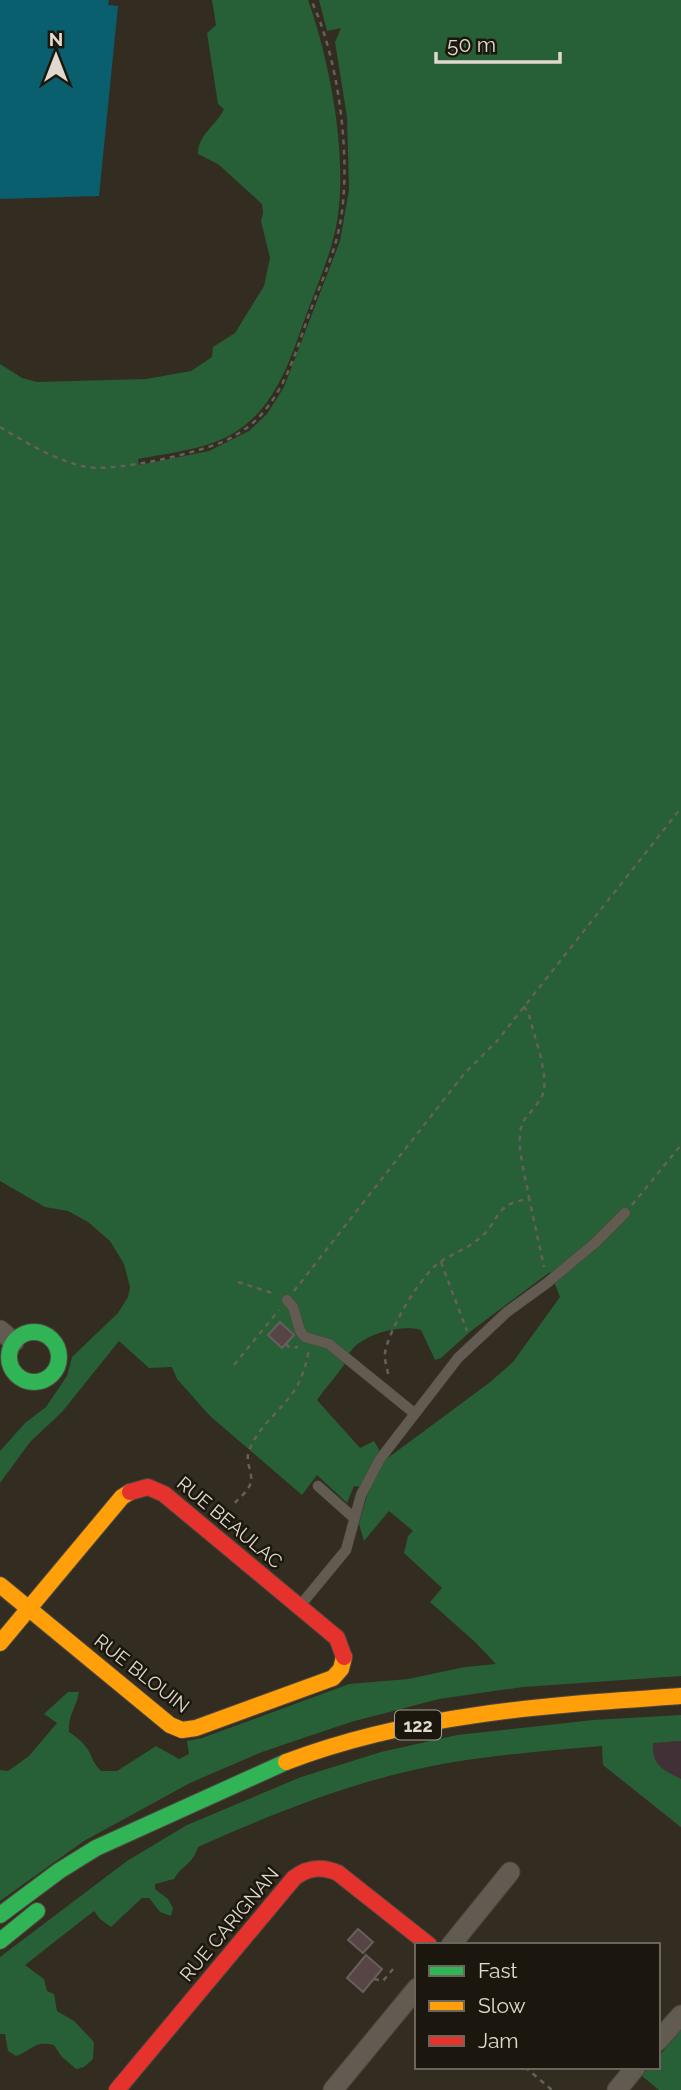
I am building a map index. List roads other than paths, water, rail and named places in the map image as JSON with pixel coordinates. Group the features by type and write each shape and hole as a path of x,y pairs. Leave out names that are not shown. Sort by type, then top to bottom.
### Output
{"street":[{"name":"RUE BEAULAC","path":"0,1643 122,1497 129,1491 144,1486 164,1493 337,1638 344,1651 345,1660"},
{"name":"RUE BLOUIN","path":"0,1585 170,1726 182,1730 196,1728 333,1678 340,1673 345,1660"},
{"name":"122","path":"0,1915 39,1885 96,1848 225,1787 287,1762 388,1731 501,1710 681,1696"},
{"path":"79,1877 170,1814"},
{"name":"RUE CARIGNAN","path":"117,2090 303,1871 320,1867 338,1873 426,1943"},
{"path":"454,1943 510,1872"},
{"path":"0,1941 48,1901"},
{"path":"333,2090 415,1990"},
{"path":"660,2039 681,2015"},
{"path":"617,2090 634,2069"}],"lane":[{"path":"299,1607 343,1555 361,1495 375,1468 414,1413 472,1343 595,1243 625,1213"},
{"path":"287,1300 293,1307 300,1331 305,1338 329,1343 414,1413"},
{"path":"318,1486 354,1518"}],"water":[{"path":"0,0 109,0 108,5 118,6 99,196 0,199"}]}
